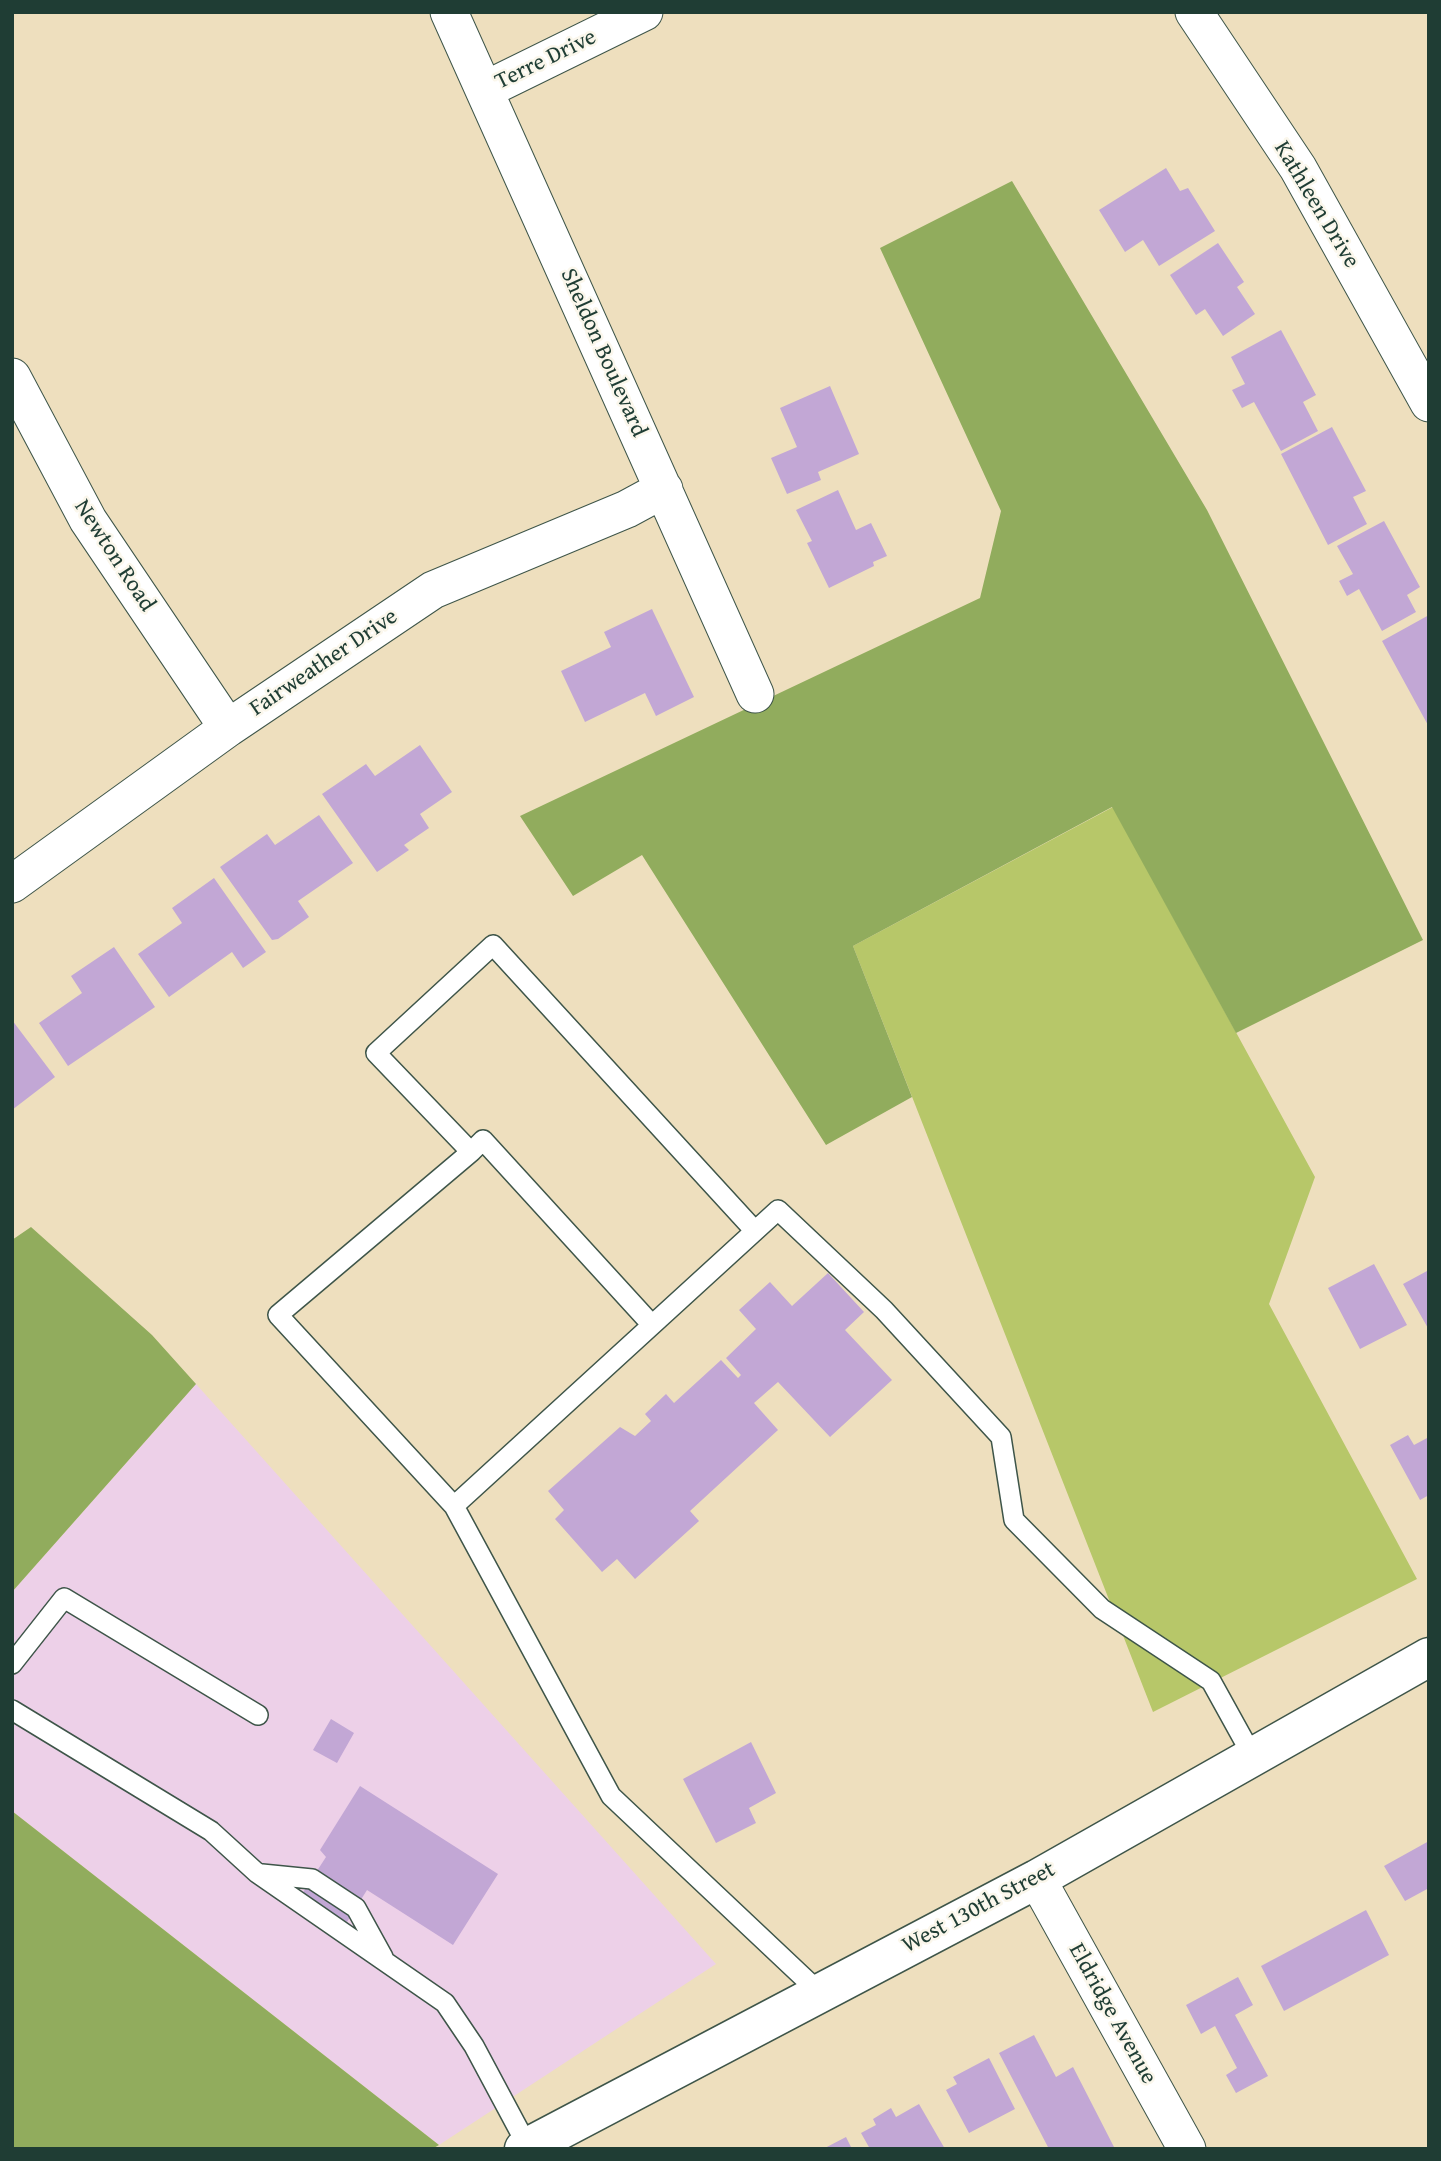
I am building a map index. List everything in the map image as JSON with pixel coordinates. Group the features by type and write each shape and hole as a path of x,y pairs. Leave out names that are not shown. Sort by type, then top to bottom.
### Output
{"main road":[{"name":"West 130th Street","path":"526,2148 1037,1879 1429,1657"}],"street":[{"name":"Sheldon Boulevard","path":"449,12 754,695"},
{"name":"Terre Drive","path":"485,90 645,12"},
{"name":"Kathleen Drive","path":"1194,12 1298,168 1429,403"},
{"name":"Newton Road","path":"12,377 88,520 228,727"},
{"name":"Fairweather Drive","path":"12,884 228,727 433,590 627,509 664,489"},
{"name":"Eldridge Avenue","path":"1037,1879 1187,2149"}],"lane":[{"path":"471,1152 376,1053 493,945 755,1231"},
{"path":"652,1325 483,1140 278,1315 454,1506 611,1796 820,1993"},
{"path":"454,1506 778,1210 884,1310 1001,1437 1014,1520 1102,1609 1210,1681 1253,1757"},
{"path":"12,1664 64,1598 258,1715"},
{"path":"12,1710 211,1831 258,1873 445,2003 474,2046 526,2148"},
{"path":"258,1873 313,1879 356,1908 385,1961"}],"shaded area":[{"path":"196,1384 716,1964 439,2145 12,1811 12,1592"}],"green space":[{"path":"1012,181 1207,510 1423,940 1236,1033 1112,807 853,946 912,1097 826,1145 642,855 573,896 520,816 980,598 1001,511 880,248"},
{"path":"1113,807 1315,1177 1269,1304 1417,1579 1153,1712 853,946"},
{"path":"31,1227 152,1335 196,1384 12,1592 12,1240"},
{"path":"12,1811 439,2145 432,2149 12,2149"}],"building":[{"path":"1166,168 1180,191 1188,188 1215,231 1159,266 1143,240 1125,252 1099,210"},
{"path":"1218,243 1244,282 1237,287 1255,314 1223,336 1205,309 1196,315 1170,275"},
{"path":"1281,330 1316,395 1303,402 1318,431 1281,451 1254,402 1242,408 1232,390 1245,384 1231,357"},
{"path":"830,386 859,454 818,472 821,480 787,494 771,458 797,447 780,408"},
{"path":"1332,427 1366,491 1353,497 1367,524 1328,545 1281,454"},
{"path":"838,490 856,530 871,523 887,556 873,562 874,566 829,588 807,543 812,541 796,510"},
{"path":"1384,521 1420,587 1407,595 1416,612 1382,631 1359,589 1347,596 1339,581 1353,574 1337,546"},
{"path":"652,609 694,697 656,716 645,693 585,722 561,671 611,647 604,632"},
{"path":"1429,615 1429,727 1382,641"},
{"path":"420,745 452,792 420,814 429,828 404,845 409,850 377,872 322,794 366,764 375,776"},
{"path":"319,815 353,863 298,901 309,917 278,939 272,940 220,867 267,834 275,845"},
{"path":"214,878 266,952 243,968 232,952 169,997 138,954 182,923 172,908"},
{"path":"114,947 155,1007 68,1066 39,1023 82,993 71,976"},
{"path":"12,1020 55,1077 12,1110"},
{"path":"1374,1264 1407,1325 1360,1349 1328,1288"},
{"path":"1427,1271 1429,1275 1429,1330 1403,1284"},
{"path":"828,1273 864,1312 845,1330 892,1380 830,1437 778,1382 754,1403 778,1430 690,1511 699,1521 635,1579 617,1559 602,1572 555,1519 564,1510 548,1491 620,1427 635,1436 651,1421 645,1414 666,1394 674,1403 721,1360 738,1378 741,1375 726,1358 756,1329 739,1310 770,1282 792,1306"},
{"path":"1408,1435 1414,1445 1429,1437 1429,1495 1420,1500 1390,1445"},
{"path":"331,1719 354,1733 337,1763 313,1750"},
{"path":"751,1742 776,1793 749,1808 756,1823 716,1843 683,1779"},
{"path":"360,1786 498,1874 453,1945 367,1890 347,1922 302,1894 326,1857 320,1850"},
{"path":"1429,1841 1429,1888 1405,1901 1384,1866"},
{"path":"1366,1910 1389,1955 1284,2011 1261,1966"},
{"path":"1238,1977 1253,2005 1235,2015 1268,2076 1236,2093 1226,2075 1237,2068 1215,2026 1201,2034 1186,2005"},
{"path":"1034,2035 1056,2077 1073,2067 1114,2147 1049,2149 999,2053"},
{"path":"989,2058 1015,2109 969,2133 946,2090 957,2084 953,2077"},
{"path":"919,2104 945,2149 870,2149 861,2133 876,2125 873,2119 891,2108 896,2117"},
{"path":"846,2137 852,2149 823,2149"}]}
